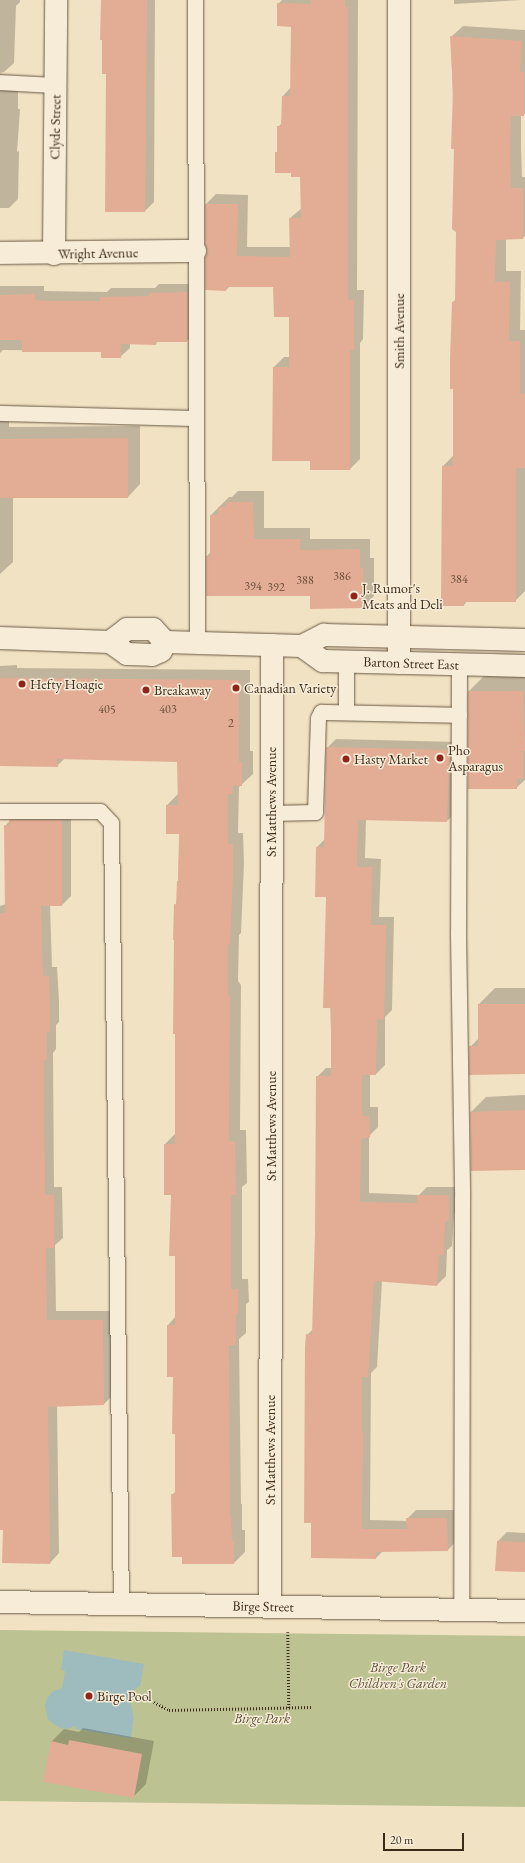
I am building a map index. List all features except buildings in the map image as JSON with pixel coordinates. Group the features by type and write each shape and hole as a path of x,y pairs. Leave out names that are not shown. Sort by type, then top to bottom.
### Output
{"street":[{"name":"Clyde Street","path":"54,254 56,0"},
{"name":"Smith Avenue","path":"399,0 400,662"},
{"name":"Wright Avenue","path":"0,253 54,254 195,251"},
{"name":"Barton Street East","path":"0,638 110,642 127,628 153,629 165,642 197,643 302,646 324,635 525,640"},
{"name":"St Matthews Avenue","path":"272,645 271,813 279,1606"},
{"name":"Barton Street East","path":"302,646 323,661 525,666"},
{"name":"Birge Street","path":"0,1602 525,1611"}],"lane":[{"path":"195,0 197,643"},
{"path":"0,82 56,85"},
{"path":"0,413 196,418"},
{"path":"346,662 346,712"},
{"path":"459,665 458,933 462,1198 461,1609"},
{"path":"271,813 315,812 318,718 321,712 459,715"},
{"path":"0,811 100,811 111,823 121,1604"}],"path":[{"path":"279,1606 289,1708"},
{"path":"154,1702 169,1710 311,1707"}],"green space":[{"name":"Birge Park","path":"0,1630 525,1636 525,1807 0,1801"}],"water":[{"name":"Birge Pool","path":"64,1650 144,1664 140,1686 128,1693 134,1717 131,1738 76,1729 75,1726 68,1729 60,1728 48,1720 45,1706 47,1698 52,1692 62,1688 65,1671 61,1670"}],"place":[{"name":"J. Rumor's Meats and Deli","path":"354,596"},
{"name":"Hefty Hoagie","path":"22,684"},
{"name":"Canadian Variety","path":"236,688"},
{"name":"Breakaway","path":"146,690"},
{"name":"Pho Asparagus","path":"440,758"},
{"name":"Hasty Market","path":"346,759"},
{"name":"Birge Pool","path":"89,1696"}],"park label":[{"name":"Birge Park Children's Garden","path":"398,1676"}]}
